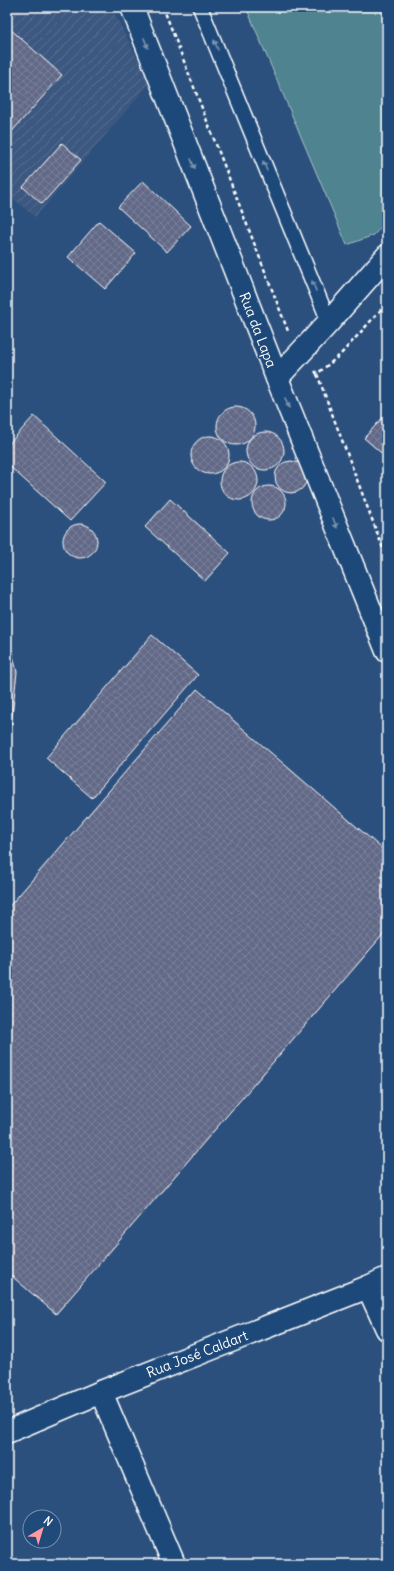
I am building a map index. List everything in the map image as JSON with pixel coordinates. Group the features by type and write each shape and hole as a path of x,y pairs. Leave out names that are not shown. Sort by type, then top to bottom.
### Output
{"street":[{"name":"Rua da Lapa","path":"132,7 277,378 387,651"},
{"path":"277,378 387,256"},
{"path":"378,1282 387,1329"},
{"name":"Rua José Caldart","path":"7,1432 101,1392 378,1282"},
{"path":"101,1392 174,1564"}],"lane":[{"path":"200,7 328,322"}],"path":[{"path":"163,7 289,334 304,360 317,374 387,558"},
{"path":"317,374 340,355 387,303"}],"shaded area":[{"path":"7,7 111,7 150,83 35,217 14,199 7,208"}],"green space":[{"path":"246,7 387,7 387,220 374,235 347,245"}],"building":[{"path":"9,28 62,75 7,137 7,31"},
{"path":"62,143 81,160 42,204 23,187"},
{"path":"143,181 191,226 167,252 118,207"},
{"path":"99,221 136,253 105,289 68,257"},
{"path":"232,407 240,407 247,410 252,415 255,426 252,437 247,442 240,445 232,445 225,442 220,437 217,430 217,422 220,415 225,410"},
{"path":"387,413 387,458 364,438"},
{"path":"34,416 106,482 70,521 7,464 7,446"},
{"path":"261,432 269,432 276,435 281,440 284,451 281,462 276,467 269,470 261,470 254,467 249,462 246,455 246,447 249,440 254,435"},
{"path":"206,436 214,436 221,439 226,444 229,455 226,466 221,471 214,474 206,474 199,471 194,466 191,459 191,451 194,444 199,439"},
{"path":"288,461 294,461 303,465 307,477 303,489 294,493 288,493 279,489 275,480 275,474 279,465"},
{"path":"235,462 243,462 250,465 255,470 258,481 255,492 250,497 243,500 235,500 228,497 223,492 220,485 220,477 223,470 228,465"},
{"path":"266,486 272,486 276,487 283,493 286,503 285,510 279,517 272,520 266,520 262,519 255,513 252,506 252,500 253,496 259,489"},
{"path":"170,499 230,553 205,581 145,527"},
{"path":"77,524 83,524 87,525 94,531 97,541 96,548 90,555 83,558 77,558 73,557 66,551 63,544 63,538 64,534 70,527"},
{"path":"7,632 17,672 11,725 7,734"},
{"path":"152,635 198,675 92,798 46,758"},
{"path":"197,689 387,853 387,930 56,1314 7,1272 7,909"}]}
